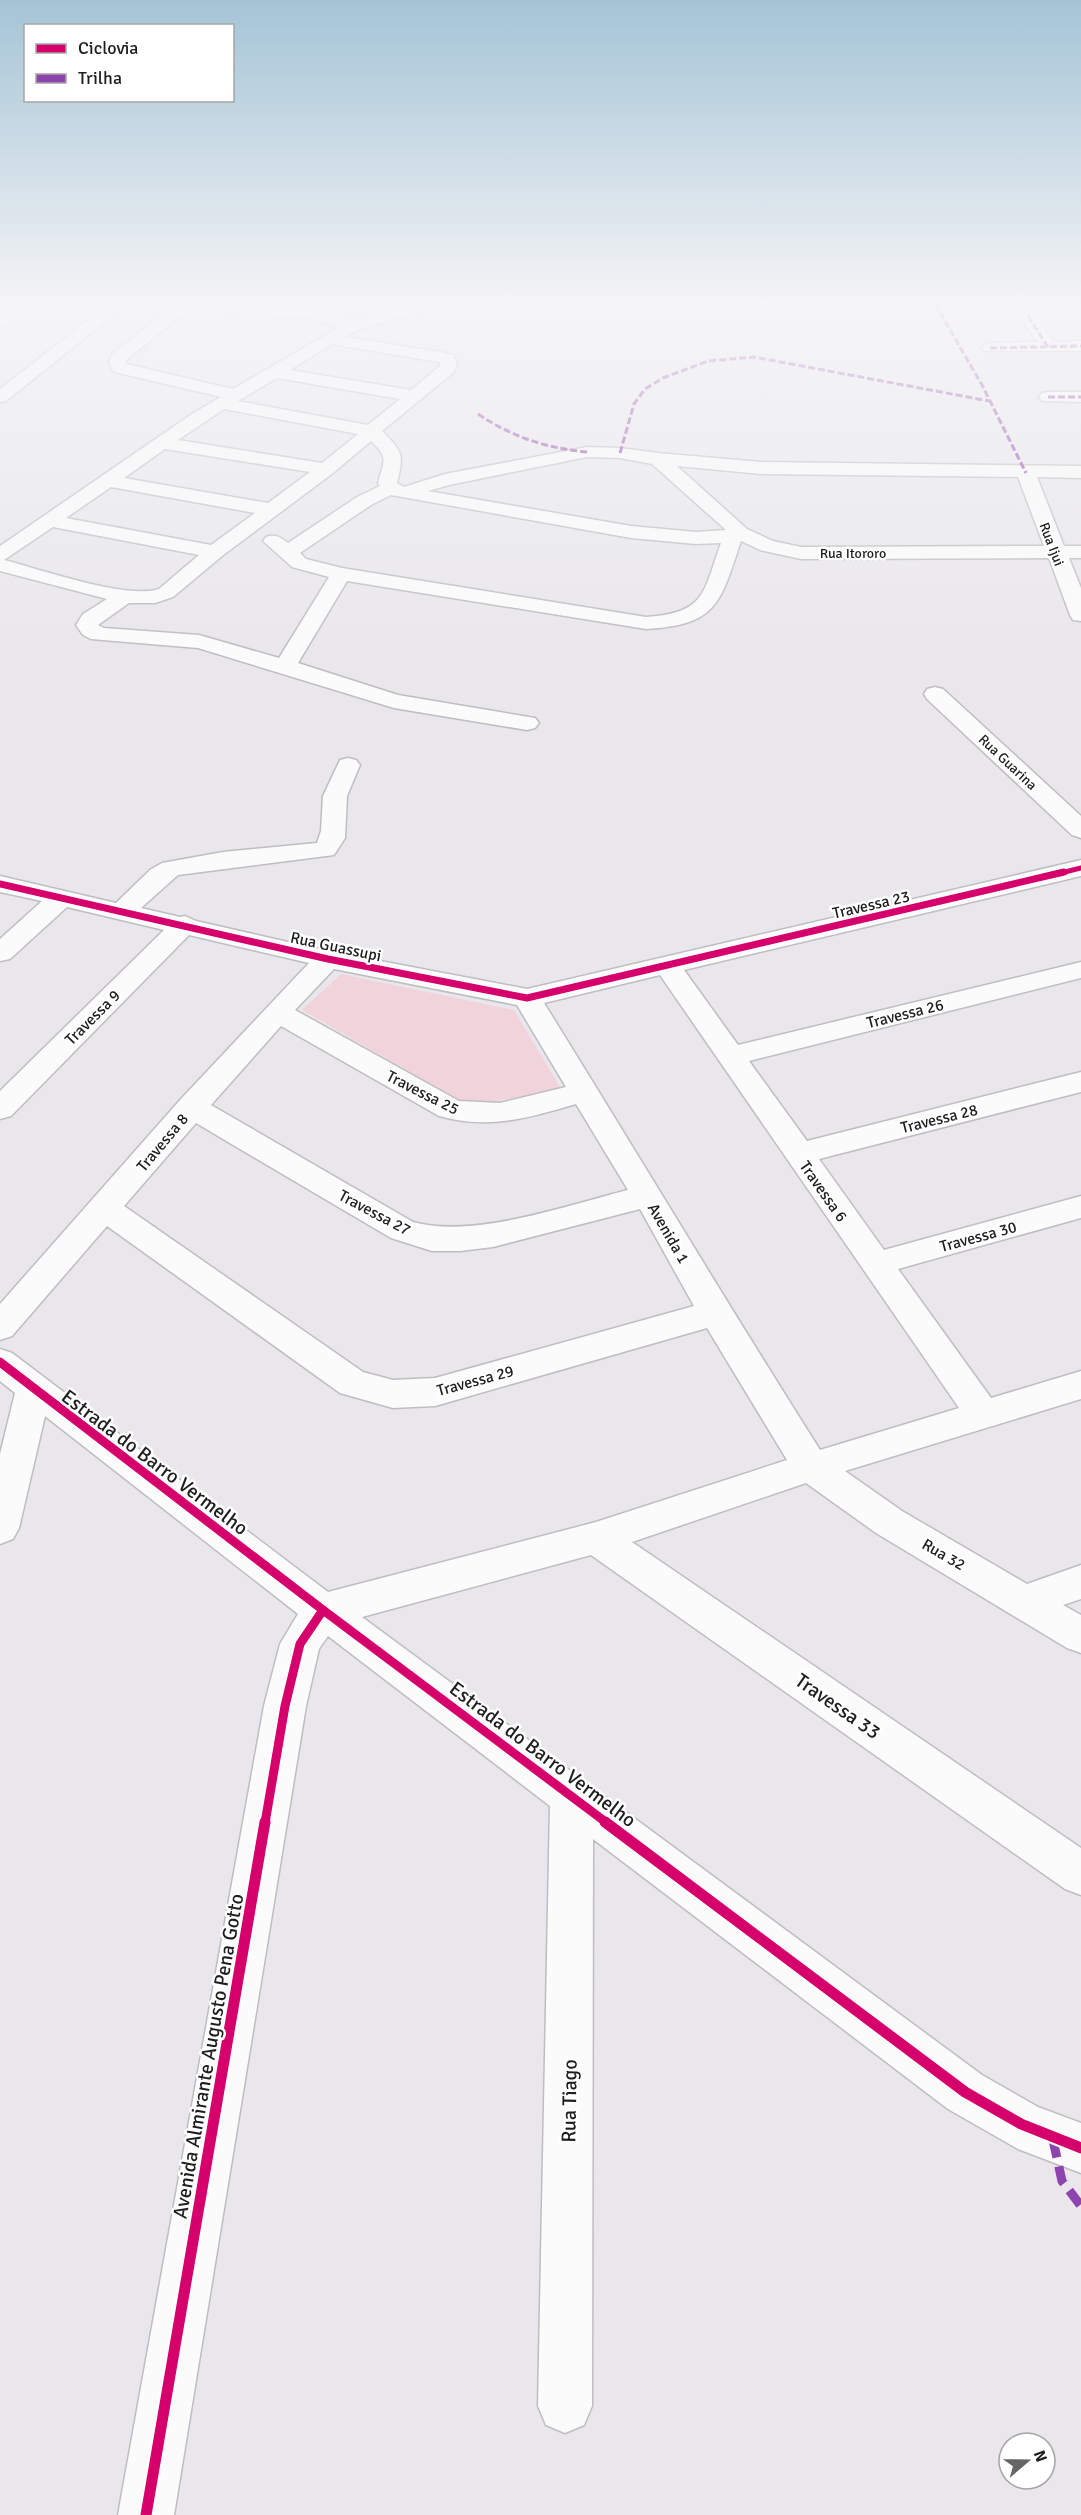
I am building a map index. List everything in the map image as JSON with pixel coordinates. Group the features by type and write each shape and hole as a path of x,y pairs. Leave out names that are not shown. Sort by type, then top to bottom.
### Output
{"street":[{"path":"0,555 195,421"},
{"path":"243,531 271,539 299,563 341,574 646,623 685,620 700,612 710,599 736,535 696,538 631,532 397,490 387,483 393,460 392,451 372,431 329,421"},
{"path":"0,566 124,597 155,597 166,593 215,552 326,469 384,421"},
{"path":"163,443 326,469"},
{"path":"287,553 364,501 397,490 581,453 620,453 658,459 803,470 1081,472"},
{"name":"Rua Itororo","path":"658,459 736,535 767,546 801,553 1081,552"},
{"name":"Rua Ijui","path":"1026,473 1081,615"},
{"path":"109,481 273,510"},
{"path":"50,521 215,552"},
{"path":"285,666 341,574"},
{"path":"124,597 91,619 87,625 91,630 99,634 199,642 285,666 394,701 527,723"},
{"name":"Rua Guarina","path":"935,694 1081,830"},
{"path":"122,912 159,876 171,868 223,860 326,850 331,844 334,832 332,817 335,795 348,765"},
{"name":"Travessa 23","path":"667,966 1081,868"},
{"name":"Rua Guassupi","path":"0,884 60,899 184,924 328,959 527,998 667,966"},
{"path":"0,953 60,899"},
{"name":"Travessa 9","path":"0,1109 184,924"},
{"name":"Travessa 8","path":"0,1327 106,1209 191,1107 328,959"},
{"name":"Travessa 6","path":"667,966 983,1414"},
{"name":"Travessa 26","path":"729,1057 1081,970"},
{"name":"Avenida 1","path":"527,998 582,1092 648,1196 715,1312 812,1467"},
{"name":"Travessa 25","path":"278,1012 450,1109 466,1114 490,1114 582,1092"},
{"name":"Travessa 28","path":"798,1154 1081,1082"},
{"name":"Travessa 27","path":"191,1107 402,1230 432,1239 460,1239 493,1235 648,1196"},
{"name":"Travessa 30","path":"875,1264 1081,1207"},
{"name":"Travessa 29","path":"106,1209 352,1383 393,1394 435,1392 715,1312"},
{"name":"Estrada do Barro Vermelho","path":"0,1362 322,1610 965,2092 1009,2120 1053,2140 1081,2148"},
{"path":"322,1610 596,1538 812,1467 1081,1385"},
{"path":"0,1528 34,1390"},
{"name":"Rua 32","path":"812,1467 889,1522 1081,1636"},
{"name":"Travessa 33","path":"596,1538 1081,1874"},
{"path":"1025,1601 1081,1582"},
{"name":"Avenida Almirante Augusto Pena Gotto","path":"146,2515 285,1706 300,1644 322,1610"},
{"name":"Rua Tiago","path":"565,2406 572,1797"}],"shaded area":[{"path":"341,974 514,1010 561,1089 469,1106 302,1010"}],"marked path":[{"path":"489,421 530,441 587,452"},
{"path":"620,453 629,421"},
{"path":"1000,421 1026,473"},
{"path":"1053,2140 1062,2181 1081,2206"}],"cycle path":[{"path":"0,884 328,959 527,998 1081,868"},
{"path":"0,1362 323,1610 965,2092 1021,2124 1050,2138 1081,2148"},
{"path":"146,2515 285,1706 300,1644 323,1610"}]}
